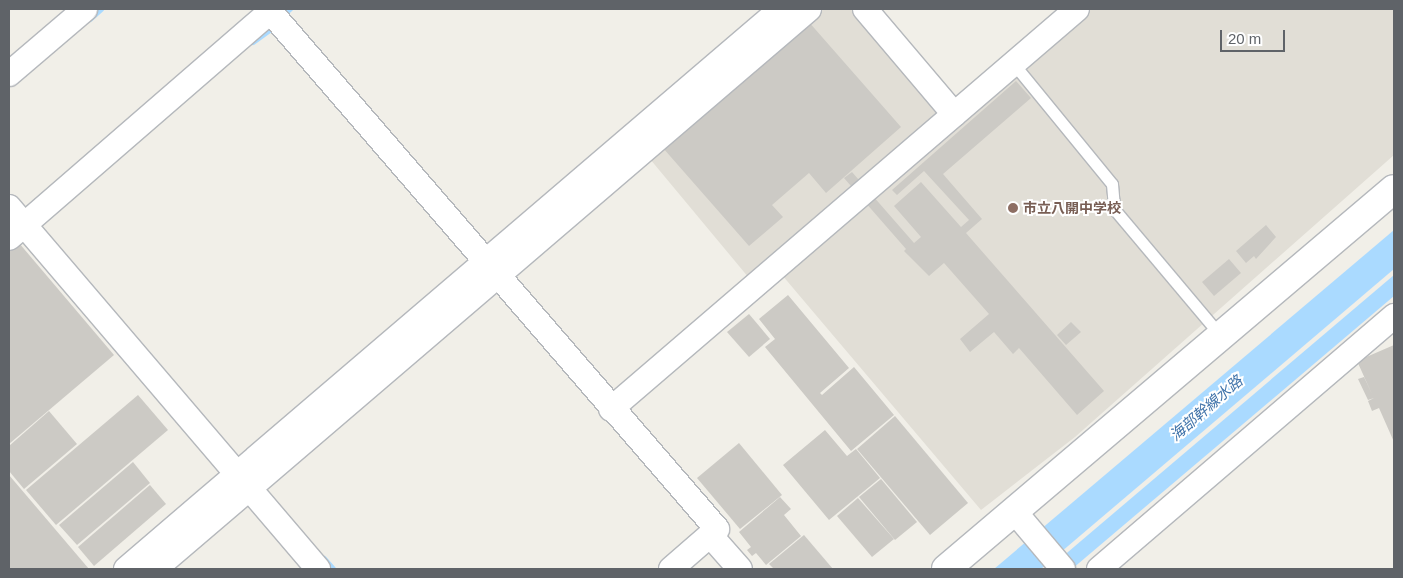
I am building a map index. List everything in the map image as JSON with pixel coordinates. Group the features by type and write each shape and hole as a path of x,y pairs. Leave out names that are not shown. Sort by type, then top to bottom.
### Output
{"street":[{"path":"9,74 85,9"},
{"path":"491,270 781,9"},
{"path":"126,569 243,481 491,270 809,9"},
{"path":"865,9 954,114"},
{"path":"611,409 1077,9"},
{"path":"16,232 270,10 491,270 716,529 671,569"},
{"path":"946,569 1222,337 1394,189"},
{"path":"9,207 16,232 243,481 318,569"},
{"path":"1099,569 1394,316"},
{"path":"154,569 243,481"},
{"path":"1014,511 1063,569"},
{"path":"710,535 740,569"}],"lane":[{"path":"1013,63 1112,184 1114,209 1222,337"}],"shaded area":[{"name":"市立八開中学校","path":"814,9 854,9 954,127 1091,9 1394,9 1394,155 1075,437 981,510 782,275 749,278 645,153"}],"water":[{"name":"海部幹線水路","path":"1394,230 1394,269 1041,569 994,569"},
{"path":"1394,275 1394,296 1072,569 1048,569"}],"building":[{"path":"808,21 901,127 826,193 809,173 772,205 783,217 749,246 663,148"},
{"path":"1016,81 1031,98 943,174 982,219 966,233 1104,391 1077,415 1019,348 1013,354 994,332 970,352 960,339 989,314 944,263 929,276 904,251 906,249 844,178 852,172 914,243 921,237 894,206 921,182 961,227 969,220 924,171 897,195 892,190"},
{"path":"1266,225 1276,237 1256,259 1254,256 1246,263 1236,251"},
{"path":"19,243 114,355 9,444 9,251"},
{"path":"1229,259 1241,273 1214,296 1202,282"},
{"path":"788,295 849,368 820,393 822,395 854,367 894,415 851,451 765,347 775,339 759,319"},
{"path":"749,314 770,339 749,357 727,332"},
{"path":"1071,322 1081,332 1066,345 1057,335"},
{"path":"1394,345 1394,442 1379,408 1372,411 1368,401 1374,398 1368,400 1358,379 1364,377 1372,394 1357,361"},
{"path":"138,395 168,430 56,525 26,490"},
{"path":"49,411 77,444 24,489 9,471 9,446"},
{"path":"895,416 968,503 930,535 857,449"},
{"path":"825,430 847,456 856,449 880,478 829,520 783,465"},
{"path":"739,443 782,495 740,529 697,478"},
{"path":"133,462 150,483 77,545 59,525"},
{"path":"9,475 89,569 9,569"},
{"path":"881,479 917,522 895,540 859,497"},
{"path":"150,485 166,504 94,566 78,547"},
{"path":"780,497 791,509 784,515 801,536 766,565 756,553 752,556 747,550 751,547 739,532"},
{"path":"858,498 894,539 872,557 837,516"},
{"path":"804,535 833,569 774,569 769,564"}],"waterway":[{"path":"90,19 101,9"},
{"path":"283,15 290,9"},
{"path":"253,42 274,27"},
{"path":"324,559 333,569"}],"place":[{"name":"市立八開中学校","path":"1013,208"}]}
